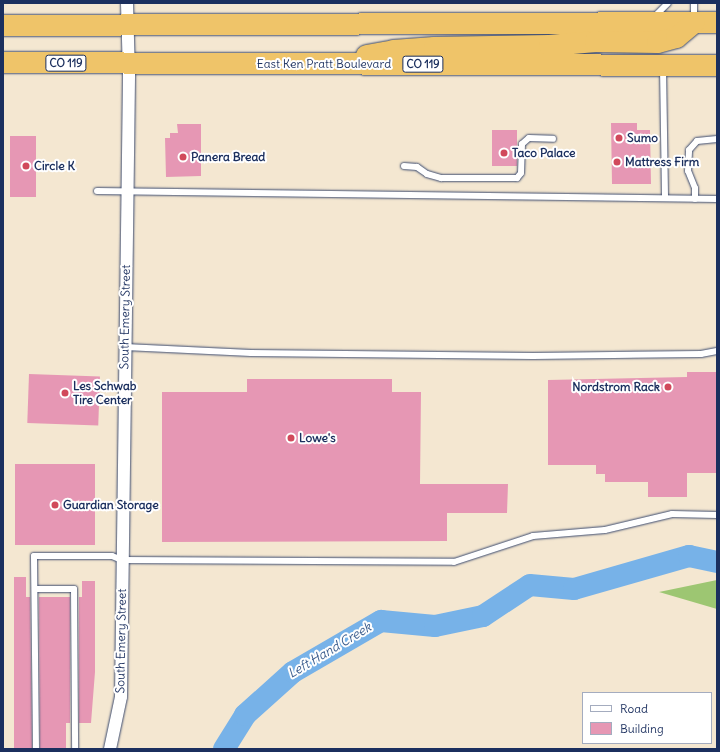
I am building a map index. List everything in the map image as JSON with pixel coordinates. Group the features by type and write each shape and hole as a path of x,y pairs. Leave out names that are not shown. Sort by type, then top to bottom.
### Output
{"highway":[{"path":"3,25 648,22 694,13 717,22"},
{"path":"322,64 393,50 595,41 657,42 676,37 694,13"},
{"name":"East Ken Pratt Boulevard","path":"3,62 129,64 717,65"}],"street":[{"name":"South Emery Street","path":"110,749 121,697 129,64 127,3"}],"lane":[{"path":"648,22 668,3"},
{"path":"663,65 665,198"},
{"path":"404,166 417,167 427,174 441,178 517,178 522,173 522,144 529,138 553,138"},
{"path":"695,199 695,188 688,171 690,150 697,141 717,139"},
{"path":"97,191 717,199"},
{"path":"125,347 251,353 533,356 687,354 717,351"},
{"path":"36,749 34,556 112,556 122,560 454,562 532,536 605,530 672,514 717,515"},
{"path":"35,589 74,589 75,749"}],"green space":[{"path":"717,580 717,609 659,592"}],"building":[{"path":"611,123 637,123 637,130 650,130 651,184 612,184"},
{"name":"Panera Bread","path":"177,124 201,124 201,176 166,177 165,138 170,138 170,133 178,133"},
{"path":"492,130 517,130 517,166 492,166"},
{"name":"Circle K","path":"10,136 36,136 36,197 10,197"},
{"path":"687,372 717,372 717,473 687,473 687,497 648,497 648,482 605,482 605,474 596,474 596,465 548,465 548,380 687,377"},
{"name":"Les Schwab Tire Center","path":"29,374 100,376 98,425 27,423"},
{"name":"Lowe's","path":"247,379 392,379 392,392 421,392 420,484 508,484 507,513 447,513 447,541 162,542 162,392 247,392"},
{"name":"Guardian Storage","path":"15,464 95,464 95,545 15,545"},
{"path":"14,577 26,577 26,597 30,597 32,749 14,749"},
{"path":"82,581 95,581 95,672 91,723 79,723 79,597 82,597"},
{"path":"39,597 70,597 70,723 66,723 66,749 40,749"}],"waterway":[{"name":"Left Hand Creek","path":"224,749 245,715 293,672 381,621 435,626 483,616 530,585 574,589 689,556 717,562"}],"place":[{"name":"Sumo","path":"619,138"},
{"name":"Taco Palace","path":"504,153"},
{"name":"Panera Bread","path":"183,157"},
{"name":"Mattress Firm","path":"617,162"},
{"name":"Circle K","path":"26,166"},
{"name":"Nordstrom Rack","path":"668,387"},
{"name":"Les Schwab Tire Center","path":"65,393"},
{"name":"Lowe's","path":"291,438"},
{"name":"Guardian Storage","path":"55,505"}]}
